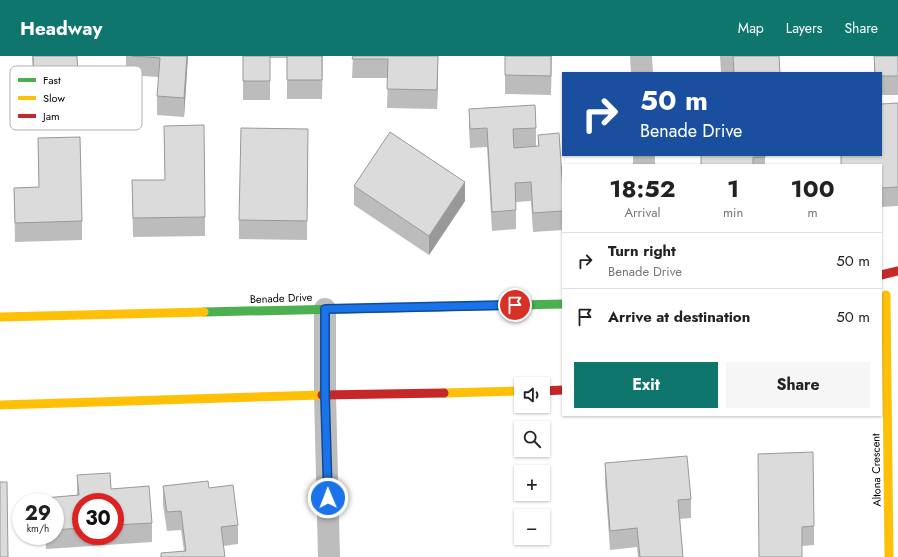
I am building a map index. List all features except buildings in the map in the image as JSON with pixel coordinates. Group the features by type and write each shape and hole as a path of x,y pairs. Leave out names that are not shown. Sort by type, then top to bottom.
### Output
{"street":[{"path":"641,56 642,72"},
{"path":"882,275 898,271"},
{"path":"884,295 898,295"},
{"name":"Altona Crescent","path":"884,295 884,382 889,557"},
{"name":"Benade Drive","path":"0,317 562,304"},
{"path":"325,309 325,395 329,557"},
{"path":"884,382 898,382"},
{"path":"550,391 562,390"},
{"path":"0,405 325,395 514,391"}],"traffic: fast":[{"path":"204,312 562,304"}],"traffic: slow":[{"path":"886,295 889,557"},
{"path":"0,317 204,312"},
{"path":"444,393 514,391"},
{"path":"0,405 322,395"}],"traffic: jam":[{"path":"882,275 898,271"},
{"path":"550,391 562,390"},
{"path":"322,395 444,393"}],"route":[{"path":"328,498 325,395 325,309 515,305"}]}
